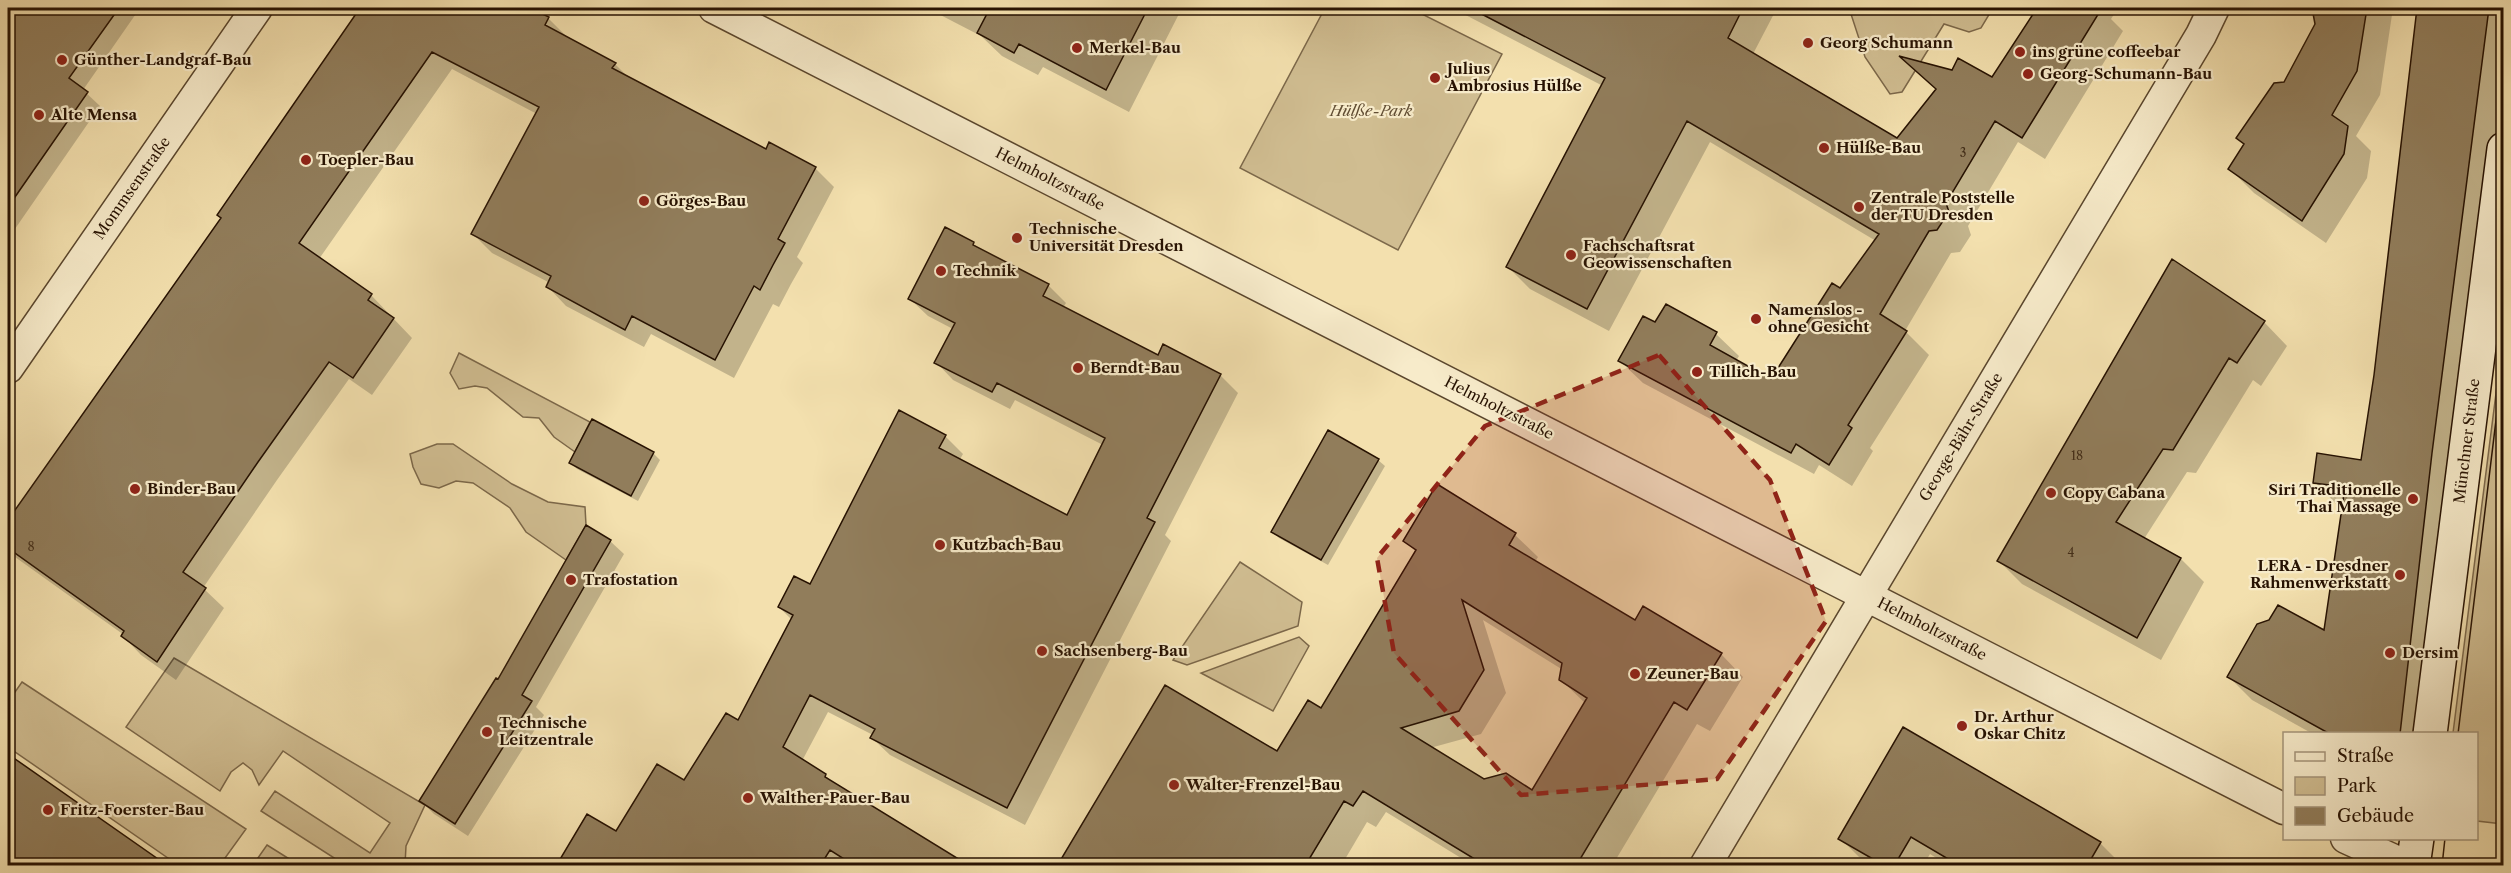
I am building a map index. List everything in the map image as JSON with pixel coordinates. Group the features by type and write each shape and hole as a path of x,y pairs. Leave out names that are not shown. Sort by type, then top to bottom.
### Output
{"street":[{"name":"Mommsenstraße","path":"8,368 257,8"},
{"name":"Helmholtzstraße","path":"714,8 2283,808"},
{"name":"George-Bähr-Straße","path":"1705,866 2196,43 2214,8"},
{"name":"Münchner Straße","path":"2430,732 2504,148"},
{"path":"2350,840 2407,866"},
{"path":"2413,866 2417,840"}],"highlighted area":[{"path":"1659,355 1770,480 1826,621 1717,779 1521,795 1394,653 1377,558 1485,426"}],"green space":[{"name":"Hülße-Park","path":"1325,8 1410,8 1502,54 1398,250 1240,168"},
{"path":"1849,8 1993,8 1981,28 1969,32 1944,24 1902,92 1890,94 1865,57"},
{"path":"2503,338 2504,824 2478,821 2478,732 2453,732"},
{"path":"459,353 590,422 575,452 554,437 539,418 523,417 487,388 475,386 459,389 450,373"},
{"path":"437,444 453,444 512,484 548,502 585,507 586,525 566,560 526,532 510,508 473,483 456,481 439,488 421,484 410,454"},
{"path":"1240,562 1302,602 1298,626 1187,665 1173,660"},
{"path":"1299,637 1309,646 1273,711 1201,673"},
{"path":"174,658 425,805 406,846 405,865 345,865 261,811 275,791 370,853 390,823 283,751 259,785 252,770 243,763 231,772 220,791 126,727"},
{"path":"22,682 246,829 220,865 178,865 8,747 8,702"},
{"path":"267,845 299,865 253,865"}],"building":[{"path":"8,8 119,8 69,78 88,92 8,207"},
{"path":"360,8 530,8 549,17 545,25 616,63 612,68 766,149 769,142 816,167 778,239 785,243 760,290 754,286 715,360 632,316 625,330 546,287 551,276 471,234 539,107 432,52 299,243 372,294 368,300 394,318 353,378 329,362 258,462 183,572 206,588 157,662 121,636 124,631 8,548 8,520 221,218 217,215"},
{"name":"Merkel-Bau","path":"990,8 1148,8 1106,90 1019,44 1014,53 977,33"},
{"path":"1470,8 1743,8 1728,38 1897,138 1936,89 1899,56 1952,70 1958,58 1992,77 2037,8 2102,8 2022,138 1995,121 1946,203 1949,212 1937,230 1929,231 1880,314 1907,331 1848,425 1852,428 1829,465 1796,444 1791,453 1618,361 1643,316 1655,322 1666,304 1717,332 1710,345 1771,379 1832,283 1840,288 1879,234 1687,121 1587,309 1506,267 1605,78"},
{"path":"2312,8 2367,8 2357,71 2332,115 2348,126 2344,154 2302,221 2228,169 2244,144 2236,138 2274,83 2284,82 2315,24"},
{"path":"2417,8 2489,8 2432,453 2400,732 2326,732 2227,677 2257,624 2269,620 2278,605 2324,630 2345,487 2313,483 2317,453 2361,460 2374,375"},
{"path":"945,227 974,242 973,245 1049,284 1043,296 1158,355 1163,344 1221,374 1147,518 1155,522 1007,808 870,738 875,729 810,695 783,747 826,774 825,777 970,866 855,866 830,850 820,866 556,866 587,814 616,831 657,764 684,780 726,713 738,720 793,615 778,607 794,576 810,584 899,410 946,435 939,448 1067,515 1105,438 997,383 992,392 934,363 955,323 908,299"},
{"path":"2172,259 2265,321 2237,363 2229,358 2173,450 2163,449 2116,522 2181,558 2137,638 1997,561"},
{"path":"592,419 654,452 631,496 569,463"},
{"path":"1328,430 1379,459 1321,560 1271,532"},
{"name":"Zeuner-Bau","path":"1437,484 1516,533 1509,545 1635,620 1643,606 1722,653 1687,710 1674,702 1576,866 1486,866 1363,791 1353,806 1344,801 1305,866 1057,866 1165,685 1277,751 1308,700 1321,708 1416,550 1403,541","holes":["1462,600 1562,663 1559,680 1587,698 1532,790 1506,773 1484,779 1401,728 1459,711 1484,670"]},
{"path":"586,525 611,540 522,695 532,701 455,824 419,801 496,678 498,679"},
{"path":"1903,727 2101,842 2087,866 1960,866 1911,837 1894,866 1885,866 1838,839"},
{"name":"Fritz-Foerster-Bau","path":"8,754 168,866 8,866"}],"tram line":[{"path":"2458,732 2504,354"},
{"path":"2442,866 2445,840"}],"place":[{"name":"Georg Schumann","path":"1808,43"},
{"name":"Merkel-Bau","path":"1077,48"},
{"name":"ins grüne coffeebar","path":"2020,52"},
{"name":"Günther-Landgraf-Bau","path":"62,60"},
{"name":"Georg-Schumann-Bau","path":"2028,74"},
{"name":"Julius Ambrosius Hülße","path":"1435,78"},
{"name":"Alte Mensa","path":"39,115"},
{"name":"Hülße-Bau","path":"1824,148"},
{"name":"Toepler-Bau","path":"306,160"},
{"name":"Görges-Bau","path":"644,201"},
{"name":"Zentrale Poststelle der TU Dresden","path":"1859,207"},
{"name":"Technische Universität Dresden","path":"1017,238"},
{"name":"Fachschaftsrat Geowissenschaften","path":"1571,255"},
{"name":"Technik","path":"941,271"},
{"name":"Namenslos - ohne Gesicht","path":"1756,319"},
{"name":"Berndt-Bau","path":"1078,368"},
{"name":"Tillich-Bau","path":"1697,372"},
{"name":"Binder-Bau","path":"135,489"},
{"name":"Copy Cabana","path":"2051,493"},
{"name":"Siri Traditionelle Thai Massage","path":"2413,499"},
{"name":"Kutzbach-Bau","path":"940,545"},
{"name":"LERA - Dresdner Rahmenwerkstatt","path":"2400,575"},
{"name":"Trafostation","path":"571,580"},
{"name":"Sachsenberg-Bau","path":"1042,651"},
{"name":"Dersim","path":"2390,653"},
{"name":"Zeuner-Bau","path":"1635,674"},
{"name":"Dr. Arthur Oskar Chitz","path":"1962,726"},
{"name":"Technische Leitzentrale","path":"487,732"},
{"name":"Walter-Frenzel-Bau","path":"1174,785"},
{"name":"Walther-Pauer-Bau","path":"748,798"},
{"name":"Fritz-Foerster-Bau","path":"48,810"}]}
